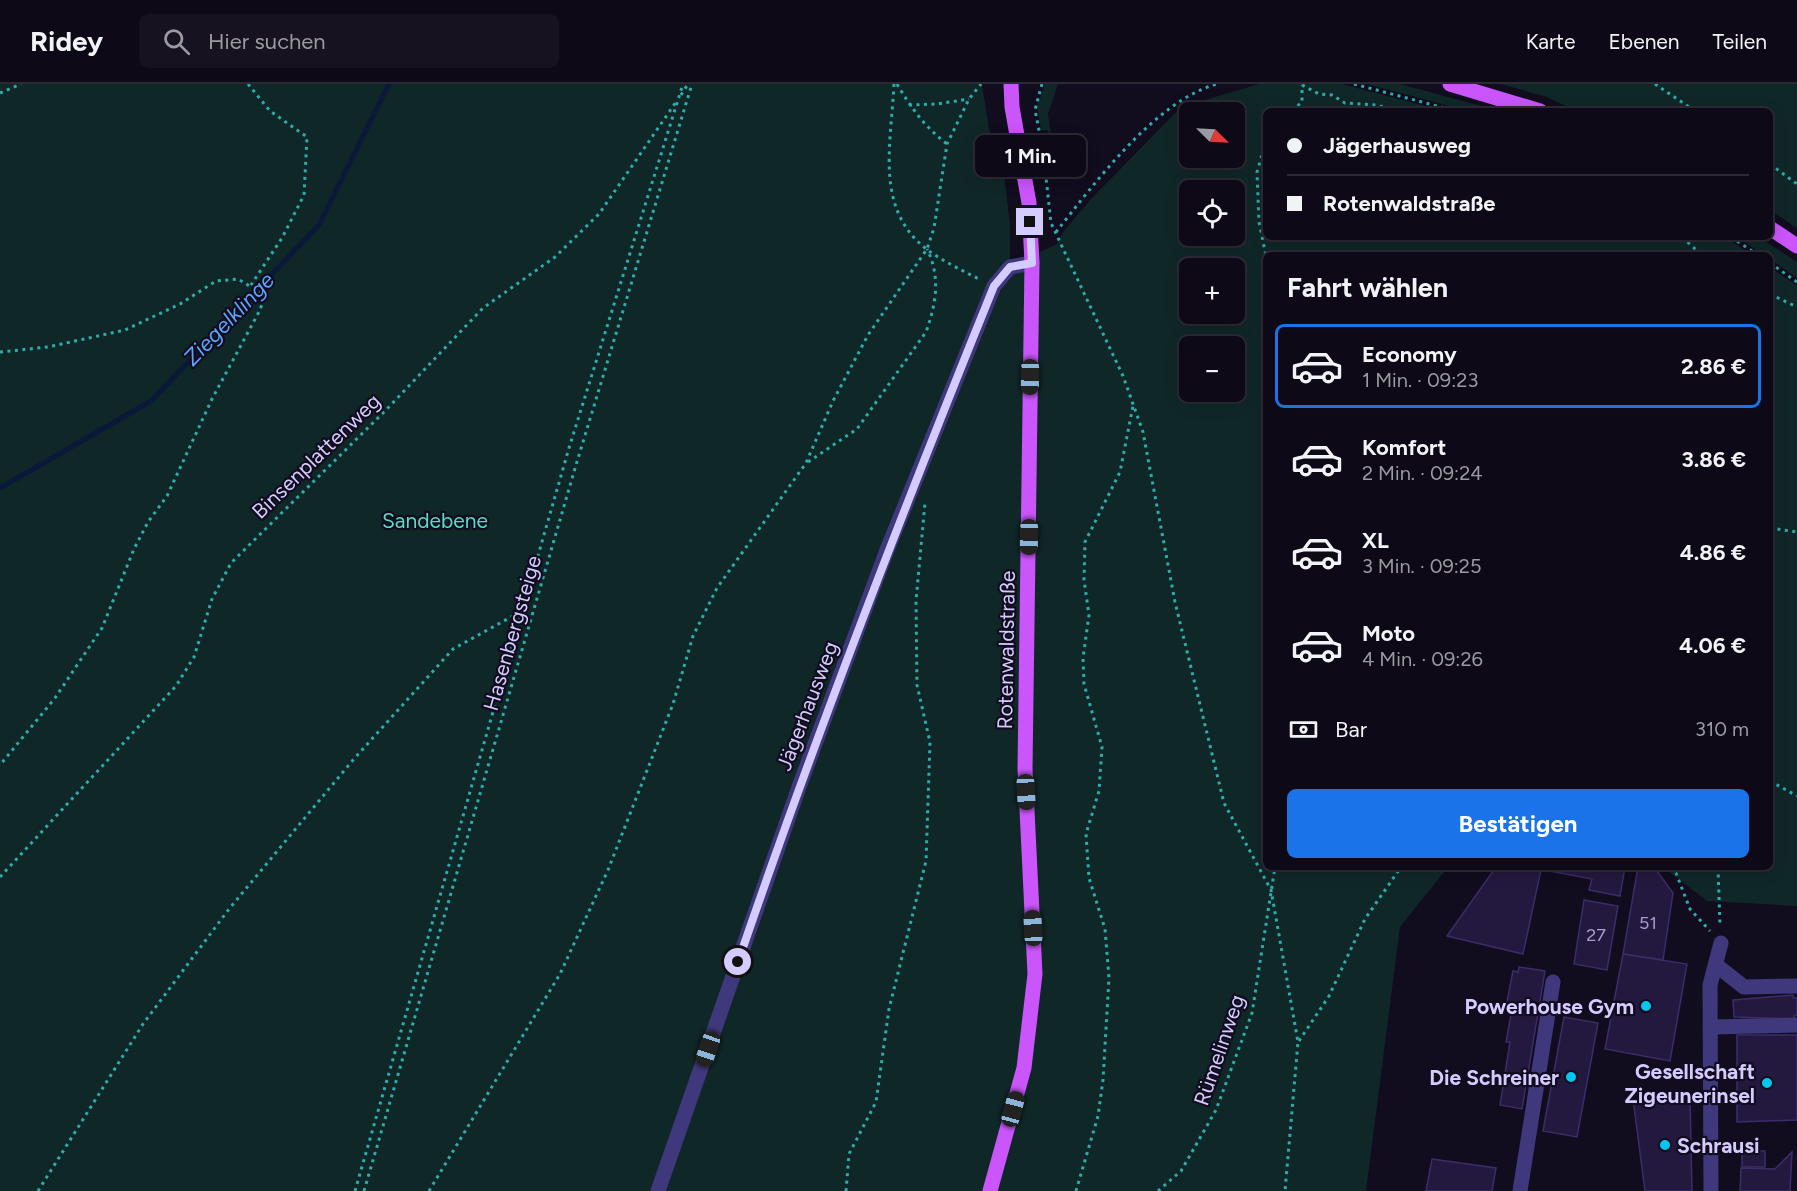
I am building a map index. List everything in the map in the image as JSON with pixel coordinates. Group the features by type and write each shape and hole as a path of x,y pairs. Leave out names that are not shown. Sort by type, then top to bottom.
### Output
{"main road":[{"name":"Rotenwaldstraße","path":"1002,84 1012,106"},
{"name":"Rotenwaldstraße","path":"990,1191 1024,1068 1035,974 1025,769 1032,263 1029,203 1012,106 1011,84"},
{"path":"1450,84 1530,108"},
{"path":"1773,230 1797,246"}],"street":[{"name":"Jägerhausweg","path":"658,1191 799,787 887,550 994,286 1010,267 1032,263"},
{"path":"1711,1191 1710,985 1721,943"},
{"path":"1716,965 1744,987 1797,986"},
{"path":"1520,1191 1553,982"},
{"path":"1711,1027 1797,1025"}],"path":[{"path":"0,93 21,84"},
{"path":"248,84 270,111 307,137 304,195 282,238 251,285"},
{"path":"355,1191 569,448 683,84"},
{"name":"Binsenplattenweg","path":"0,877 176,686 194,657 212,599 231,563 385,411 483,308 555,257 599,214 690,84"},
{"name":"Hasenbergsteige","path":"364,1191 690,84"},
{"path":"896,84 930,131 947,144"},
{"path":"896,84 889,182 893,206 904,227 927,249 994,286"},
{"path":"429,1191 560,974 608,870 673,704 693,636 717,588 806,463 833,401 867,335 927,249 934,228 947,144 969,99 981,84"},
{"path":"1042,84 1035,110 1043,150 1051,223 1123,376 1143,432 1175,602 1224,802 1271,890 1298,1042 1285,1191"},
{"path":"1056,232 1110,166 1155,122 1175,104 1203,88 1217,84"},
{"path":"1295,108 1302,102 1302,84"},
{"path":"1302,84 1319,94 1332,95 1345,103 1387,108"},
{"path":"1354,84 1445,108"},
{"path":"1655,84 1691,108"},
{"path":"909,105 969,99"},
{"path":"1263,151 1257,172 1259,222 1265,252"},
{"path":"1773,166 1797,184"},
{"path":"1685,240 1699,252"},
{"path":"1736,240 1754,252"},
{"path":"806,463 857,429 926,332 932,315 936,290 936,266 927,249"},
{"path":"1773,265 1797,282"},
{"path":"0,352 48,347 124,330 180,304 216,281 238,279 261,293 263,300 166,496 148,522 134,549 102,628 55,698 0,765"},
{"path":"1773,295 1797,307"},
{"path":"1076,1191 1098,1116 1103,1080 1109,978 1105,929 1089,878 1086,834 1099,791 1102,747 1084,684 1083,658 1089,615 1084,580 1085,542 1120,472 1133,404"},
{"path":"846,1191 849,1154 876,1102 889,1009 926,861 930,742 917,685 916,664 916,601 925,500"},
{"path":"1773,528 1797,532"},
{"path":"38,1191 143,1024 229,909 302,821 353,760 453,650 522,611"},
{"path":"1773,783 1797,796"},
{"name":"Rümelinweg","path":"1158,1191 1181,1172 1220,1099 1252,1013 1274,870"},
{"path":"1298,1042 1329,996 1365,919 1399,870"},
{"path":"1674,870 1690,909 1721,943"},
{"path":"1718,870 1721,943"}],"green space":[{"name":"Sandebene","path":"0,84 982,84 989,129 1003,165 1010,224 1010,266 1057,244 1063,232 1091,199 1179,109 1179,168 1245,168 1245,102 1198,102 1259,84 1342,84 1434,108 1263,108 1263,240 1730,240 1748,252 1263,252 1263,870 1446,870 1400,927 1366,1191 0,1191"},
{"path":"1045,84 1058,84 1048,114 1052,141 1066,139 1069,154 1046,173 1045,156 1051,153 1048,130 1041,130 1037,107"},
{"path":"1366,84 1400,84 1489,108 1457,108"},
{"path":"1500,84 1797,84 1797,228 1773,212 1773,108 1570,108 1544,96"},
{"path":"1742,240 1764,240 1797,262 1797,278 1773,261 1773,252 1760,252"},
{"path":"1773,269 1797,286 1797,906 1707,901 1667,870 1773,870"}],"building":[{"path":"1494,870 1541,870 1523,954 1447,936"},
{"path":"1545,870 1624,870 1620,896 1589,890 1592,879"},
{"path":"1637,870 1656,870 1673,893 1663,960 1623,954"},
{"path":"1584,900 1618,906 1607,970 1574,964"},
{"name":"Powerhouse Gym","path":"1623,954 1687,964 1670,1061 1605,1049"},
{"path":"1519,967 1545,971 1522,1109 1500,1105 1510,1042 1506,1042 1513,1003 1507,1002 1513,971 1518,972"},
{"path":"1793,995 1793,998 1797,998 1797,1015 1794,1019 1734,1017 1733,1000"},
{"name":"Die Schreiner","path":"1564,1017 1598,1023 1577,1137 1543,1131"},
{"name":"Gesellschaft Zigeunerinsel","path":"1737,1035 1797,1035 1797,1120 1737,1122"},
{"name":"Schrausi","path":"1690,1098 1692,1191 1645,1191 1633,1099"},
{"path":"1742,1151 1765,1151 1765,1167 1742,1167"},
{"path":"1792,1152 1790,1191 1740,1191 1741,1168 1775,1169"},
{"path":"1432,1159 1496,1168 1492,1191 1426,1191"}],"waterway":[{"name":"Ziegelklinge","path":"0,488 151,401 319,225 389,84"}],"place":[{"name":"Powerhouse Gym","path":"1646,1006"},
{"name":"Die Schreiner","path":"1571,1077"},
{"name":"Gesellschaft Zigeunerinsel","path":"1767,1083"},
{"name":"Schrausi","path":"1665,1145"}],"route":[{"path":"738,962 799,787 887,550 994,286 1010,267 1032,263 1030,222"}]}
